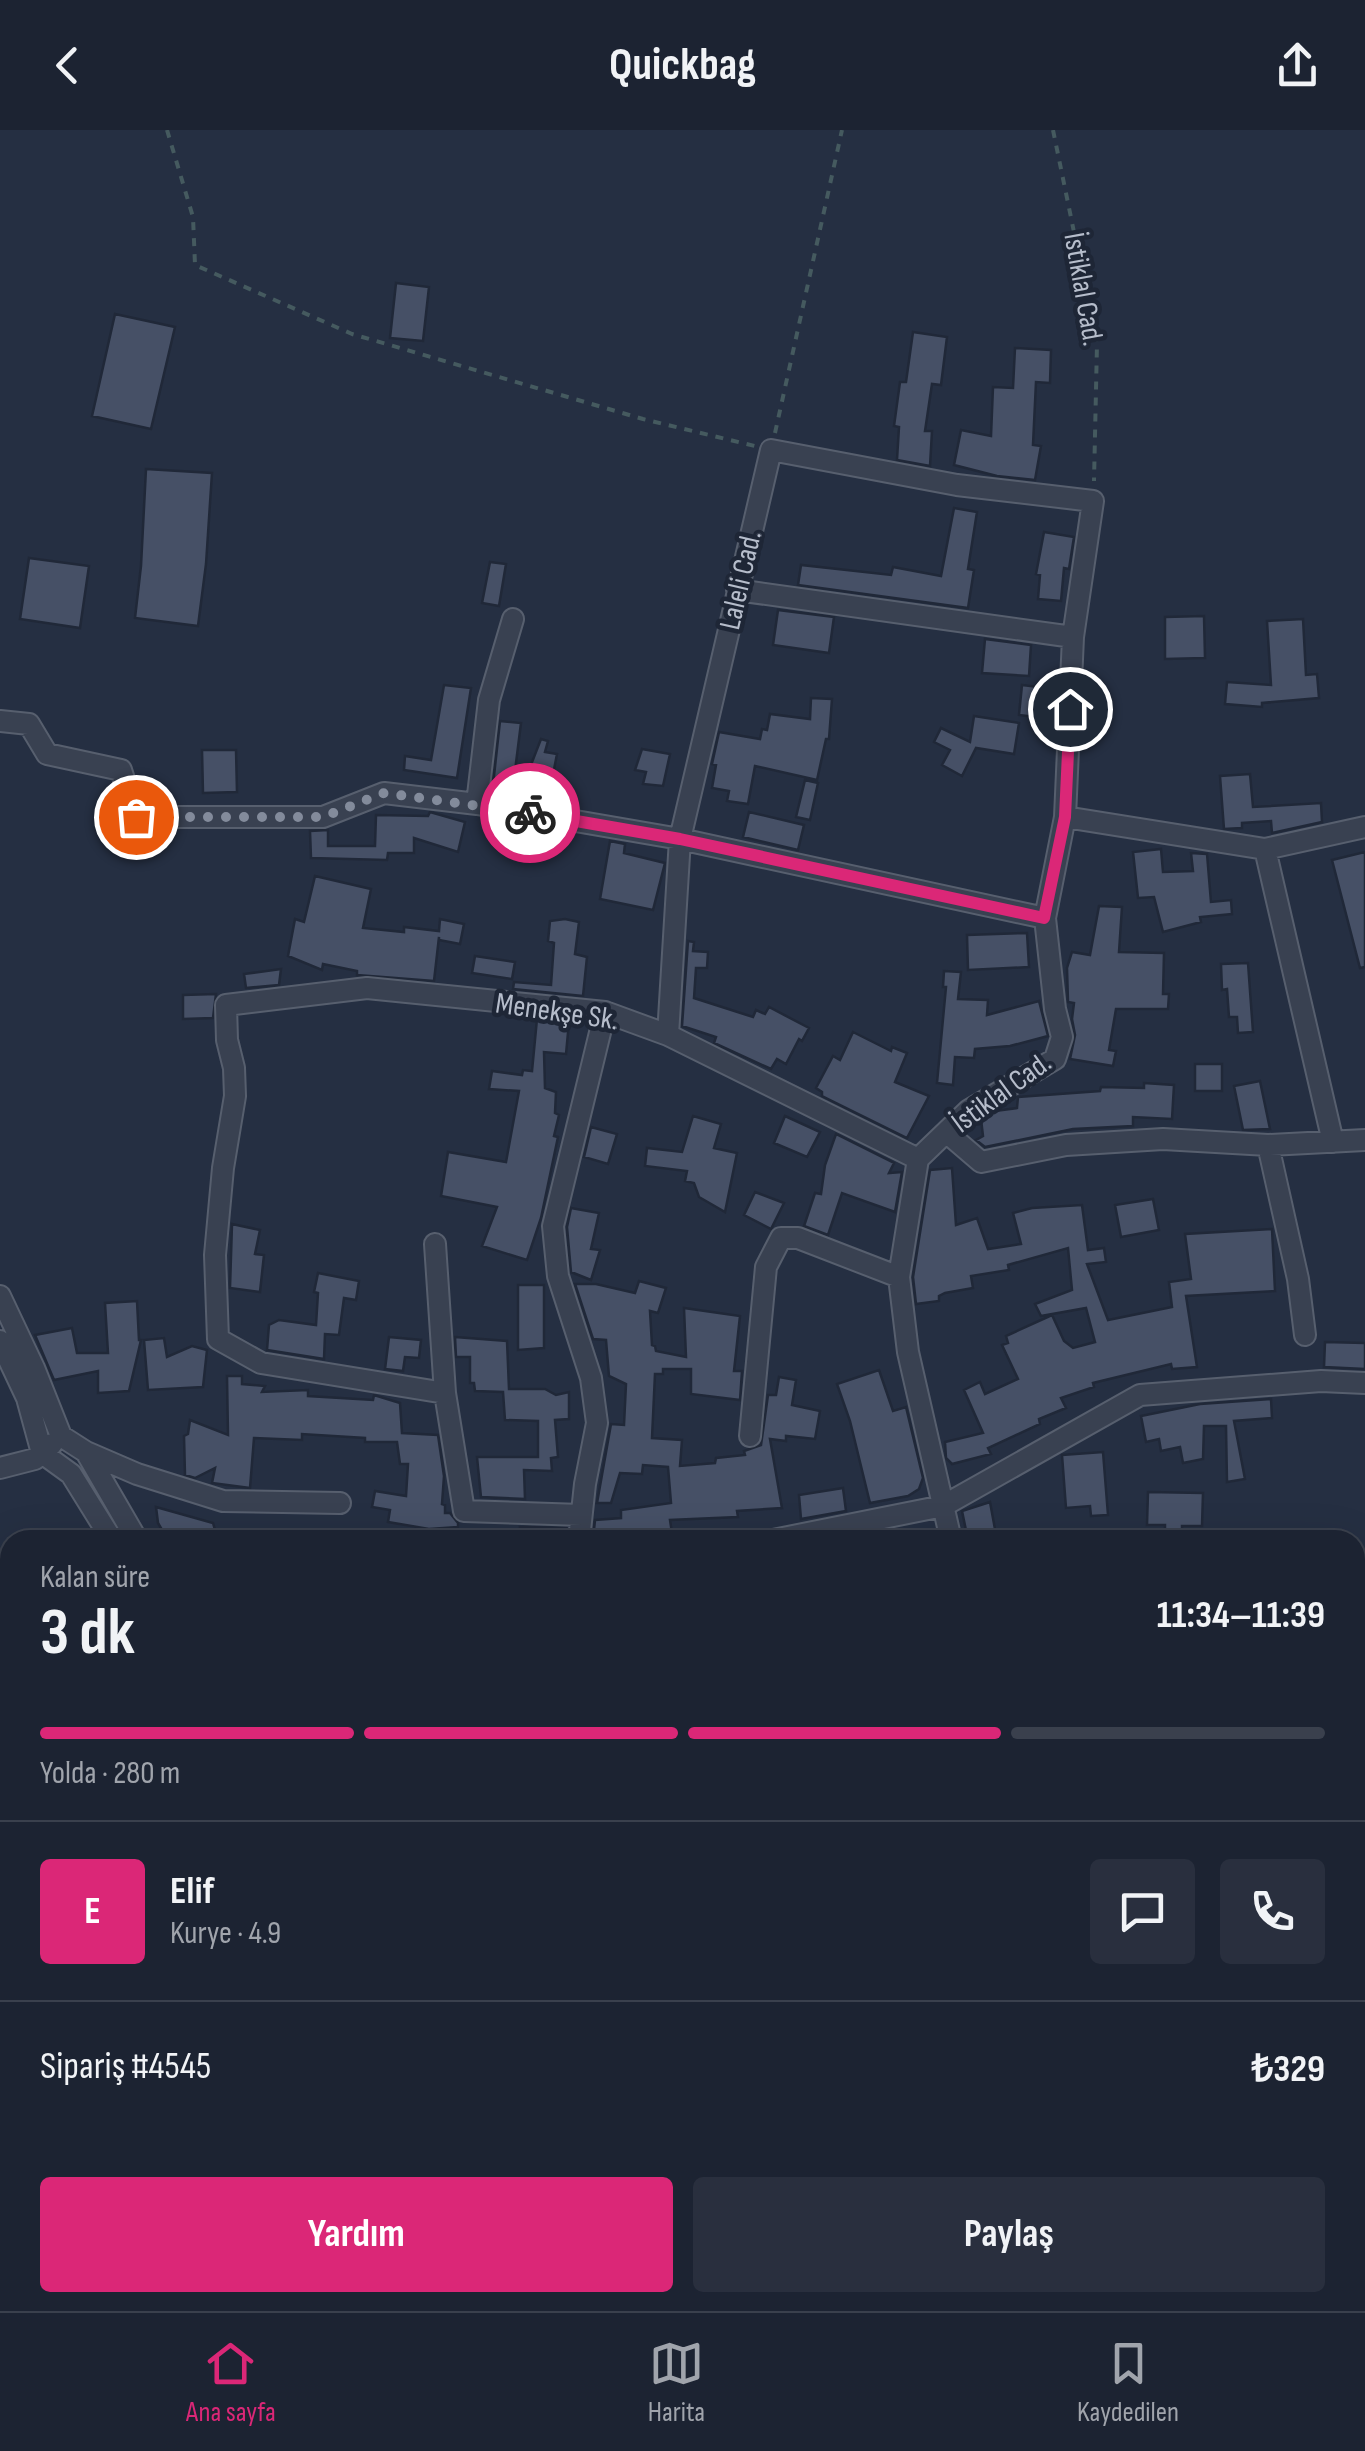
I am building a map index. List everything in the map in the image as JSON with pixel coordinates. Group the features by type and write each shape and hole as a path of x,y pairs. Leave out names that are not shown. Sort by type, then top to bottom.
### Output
{"street":[{"path":"771,450 957,485 1093,501"},
{"name":"Laleli Cad.","path":"668,1034 680,839 771,450"},
{"name":"İstiklal Cad.","path":"918,1158 969,1110 1055,1059 1062,1036 1044,918 1065,817 1072,637 1093,501"},
{"path":"737,590 1072,637"},
{"path":"477,804 489,700 514,619"},
{"path":"0,722 30,724 47,754 120,770 136,817 323,817 384,793 477,804 680,839 1044,918"},
{"path":"1065,817 1265,850 1365,827"},
{"path":"1265,850 1334,1142"},
{"name":"Menekşe Sk.","path":"445,1393 262,1363 218,1339 215,1255 235,1096 234,1068 226,1040 226,1005 367,988 605,1012 668,1034 918,1158"},
{"path":"579,1530 597,1424 591,1378 558,1276 553,1226 605,1012"},
{"path":"946,1132 981,1162 1066,1145 1163,1140 1268,1145 1365,1140"},
{"path":"1268,1145 1298,1279 1305,1335"},
{"path":"918,1158 899,1277 908,1352 949,1530"},
{"path":"750,1436 766,1267 781,1238 798,1238 899,1277"},
{"path":"435,1244 445,1393 464,1511 581,1515"},
{"path":"0,1296 60,1436 86,1452 137,1474 223,1501 340,1504"},
{"path":"0,1341 27,1398 42,1453 71,1474 106,1530"},
{"path":"823,1530 943,1506 1140,1394 1321,1381 1365,1383"},
{"path":"0,1468 35,1459 60,1436"},
{"path":"86,1452 131,1530"}],"path":[{"path":"166,130 193,218 195,265 352,334 643,418 771,450 842,130"},
{"name":"İstiklal Cad.","path":"1053,130 1097,344 1093,501"}],"building":[{"path":"396,283 429,287 423,341 390,338"},
{"path":"115,314 175,327 151,429 92,416"},
{"path":"913,332 947,337 941,385 932,384 925,431 932,431 930,466 897,460 899,427 894,426 900,382 906,382"},
{"path":"1015,348 1051,350 1050,383 1036,382 1033,445 1041,446 1035,480 954,465 961,430 991,436 993,387 1013,388"},
{"path":"146,469 212,473 198,626 135,618"},
{"path":"954,508 977,512 968,569 974,570 968,608 798,585 801,565 891,575 893,567 941,576"},
{"path":"1044,532 1074,537 1069,569 1064,568 1061,601 1038,599 1040,575 1036,574"},
{"path":"29,558 89,566 80,628 20,619"},
{"path":"490,562 506,564 499,606 482,603"},
{"path":"778,610 834,617 829,653 773,645"},
{"path":"1204,616 1205,658 1165,659 1165,617"},
{"path":"1303,619 1306,675 1317,674 1319,698 1262,703 1262,707 1225,704 1227,682 1271,685 1267,621"},
{"path":"985,639 1031,645 1029,676 982,673"},
{"path":"444,685 471,688 457,778 404,770 405,756 431,760"},
{"path":"1022,685 1039,687 1035,717 1019,715"},
{"path":"811,698 832,699 829,739 817,780 755,766 748,804 727,801 729,791 712,788 719,732 760,739 762,729 767,730 770,714 810,719"},
{"path":"974,716 1019,723 1014,754 976,748 962,776 942,765 950,750 934,742 941,728 970,742"},
{"path":"500,721 521,723 513,787 493,785"},
{"path":"541,739 548,741 545,752 557,754 552,780 541,778 539,790 522,788"},
{"path":"642,749 670,754 663,786 643,784 646,772 635,770"},
{"path":"202,750 236,750 237,792 203,793"},
{"path":"1250,774 1253,807 1321,803 1322,822 1272,833 1271,821 1224,829 1220,776"},
{"path":"805,780 818,783 810,820 796,817"},
{"path":"430,812 465,822 458,852 414,838 414,853 388,853 387,860 311,858 310,831 328,830 328,846 375,846 376,815 428,816"},
{"path":"749,812 804,825 798,850 743,837"},
{"path":"610,841 625,844 624,853 665,863 653,910 600,899"},
{"path":"1161,849 1163,872 1193,871 1191,853 1207,854 1211,902 1231,900 1232,914 1200,917 1201,922 1163,932 1154,897 1138,898 1133,852"},
{"path":"1365,852 1365,967 1360,968 1332,860"},
{"path":"315,876 371,889 363,928 439,931 440,919 464,924 460,944 439,937 434,981 357,975 357,971 323,964 322,970 288,956 295,919 304,922"},
{"path":"1099,906 1122,907 1119,952 1164,953 1163,994 1169,994 1168,1009 1116,1009 1109,1050 1116,1051 1113,1066 1070,1059 1075,1035 1074,1003 1068,1002 1067,968 1072,952 1090,955"},
{"path":"550,921 579,922 575,954 587,957 583,996 513,989 514,982 551,985 554,943 548,941"},
{"path":"1027,933 1029,967 968,970 967,935"},
{"path":"688,941 694,942 693,951 708,952 707,968 696,968 694,998 753,1017 756,1010 765,1014 769,1007 809,1028 786,1064 777,1059 771,1069 714,1043 716,1037 682,1026"},
{"path":"475,956 515,962 512,979 472,973"},
{"path":"1248,963 1253,1032 1238,1033 1237,1017 1229,1017 1227,989 1222,990 1221,964"},
{"path":"281,969 279,985 246,988 244,974"},
{"path":"944,971 961,972 958,999 988,1000 987,1015 1039,1001 1048,1036 1010,1046 975,1049 974,1058 955,1057 953,1085 937,1083"},
{"path":"216,994 213,1018 183,1019 183,995"},
{"path":"537,1019 569,1022 566,1054 544,1052 545,1088 556,1092 555,1113 559,1115 554,1136 558,1137 541,1218 527,1260 482,1246 497,1207 441,1196 448,1152 506,1162 519,1091 489,1089 492,1071 522,1075 523,1070 532,1071"},
{"path":"853,1032 891,1051 892,1047 907,1053 895,1082 929,1096 907,1138 822,1096 816,1088 833,1056 840,1060"},
{"path":"1195,1064 1222,1064 1222,1091 1195,1091"},
{"path":"1260,1081 1270,1129 1243,1130 1234,1086"},
{"path":"1144,1083 1174,1085 1172,1119 1133,1117 1133,1126 1073,1129 985,1147 976,1140 983,1136 981,1119 995,1111 1017,1108 1018,1097 1100,1091 1101,1087 1144,1088"},
{"path":"693,1116 721,1124 714,1148 737,1153 725,1212 699,1197 694,1183 685,1181 687,1171 645,1166 647,1148 682,1152"},
{"path":"785,1116 820,1132 807,1157 774,1143"},
{"path":"591,1127 617,1134 608,1164 584,1157"},
{"path":"836,1134 894,1163 889,1173 902,1172 895,1212 842,1193 828,1235 804,1226 815,1193 821,1194 825,1165"},
{"path":"952,1168 956,1225 977,1218 988,1249 1021,1244 1013,1213 1082,1205 1088,1250 1104,1248 1106,1262 1087,1264 1108,1320 1172,1307 1169,1282 1191,1279 1185,1234 1272,1229 1275,1291 1186,1296 1197,1367 1172,1369 1171,1364 1093,1383 1094,1387 1061,1398 1066,1408 988,1448 991,1454 952,1464 946,1458 945,1442 983,1433 964,1390 980,1382 985,1394 1018,1379 1002,1345 1008,1343 1006,1336 1052,1315 1064,1341 1073,1348 1095,1342 1086,1308 1041,1316 1035,1304 1072,1290 1068,1248 1008,1265 1009,1270 971,1276 973,1288 945,1293 939,1301 916,1304 913,1277 930,1170"},
{"path":"755,1192 784,1203 771,1229 744,1215"},
{"path":"1153,1199 1159,1230 1121,1237 1115,1205"},
{"path":"571,1208 599,1213 591,1249 600,1250 591,1280 571,1272 567,1227"},
{"path":"232,1224 260,1230 255,1254 264,1255 260,1292 230,1288"},
{"path":"318,1273 359,1281 356,1300 344,1298 339,1335 325,1334 324,1359 267,1350 269,1325 279,1320 316,1325 318,1293 314,1292"},
{"path":"639,1281 666,1288 658,1313 650,1311 652,1345 656,1351 686,1357 684,1308 740,1316 734,1371 742,1371 740,1400 691,1394 691,1369 663,1369 663,1374 655,1374 652,1438 682,1440 680,1466 715,1463 716,1458 745,1455 744,1451 761,1445 768,1395 776,1395 779,1377 796,1380 792,1405 820,1411 815,1439 770,1439 782,1508 737,1511 738,1517 670,1520 672,1530 594,1530 595,1520 621,1518 621,1510 671,1503 668,1467 643,1465 642,1474 620,1473 611,1503 597,1503 611,1424 624,1425 626,1384 609,1376 606,1340 593,1339 575,1284 596,1284 635,1293"},
{"path":"518,1285 544,1285 544,1348 518,1350"},
{"path":"137,1301 141,1340 129,1391 98,1393 98,1371 54,1380 35,1335 72,1328 77,1353 108,1353 105,1303"},
{"path":"389,1337 421,1340 419,1358 405,1357 403,1371 385,1369"},
{"path":"455,1337 507,1341 509,1389 545,1389 556,1395 569,1392 569,1419 555,1420 558,1457 551,1458 552,1471 524,1470 525,1499 481,1497 477,1457 538,1457 538,1421 505,1420 503,1392 475,1391 474,1383 470,1383 470,1357 456,1357"},
{"path":"164,1338 167,1357 192,1346 207,1350 203,1387 148,1390 144,1340"},
{"path":"1325,1342 1365,1343 1365,1369 1324,1367"},
{"path":"879,1370 893,1411 906,1407 923,1478 919,1489 908,1496 870,1503 837,1384"},
{"path":"227,1376 242,1376 242,1384 265,1386 262,1392 308,1390 308,1396 373,1400 374,1395 400,1403 402,1433 438,1435 444,1476 442,1504 458,1527 429,1529 388,1522 390,1510 372,1507 375,1491 406,1496 408,1464 400,1464 397,1442 302,1434 302,1440 254,1438 250,1488 212,1483 215,1468 195,1478 185,1475 184,1436 188,1434 190,1420 228,1435"},
{"path":"1271,1399 1272,1418 1234,1421 1245,1479 1227,1482 1226,1426 1204,1426 1203,1459 1183,1463 1180,1447 1161,1451 1159,1439 1146,1442 1141,1416 1200,1404"},
{"path":"1103,1452 1108,1515 1091,1516 1090,1506 1066,1508 1062,1455"},
{"path":"843,1488 846,1511 801,1519 799,1495"},
{"path":"1148,1492 1203,1493 1202,1526 1165,1530 1165,1525 1147,1525"},
{"path":"990,1502 995,1530 966,1530 962,1511"},
{"path":"156,1507 213,1523 215,1530 162,1530"},
{"path":"520,1527 566,1528 566,1530"}],"way so far":[{"path":"136,817 323,817 384,793 530,813"}],"route":[{"path":"530,813 680,839 1044,918 1065,817 1070,709"}]}
